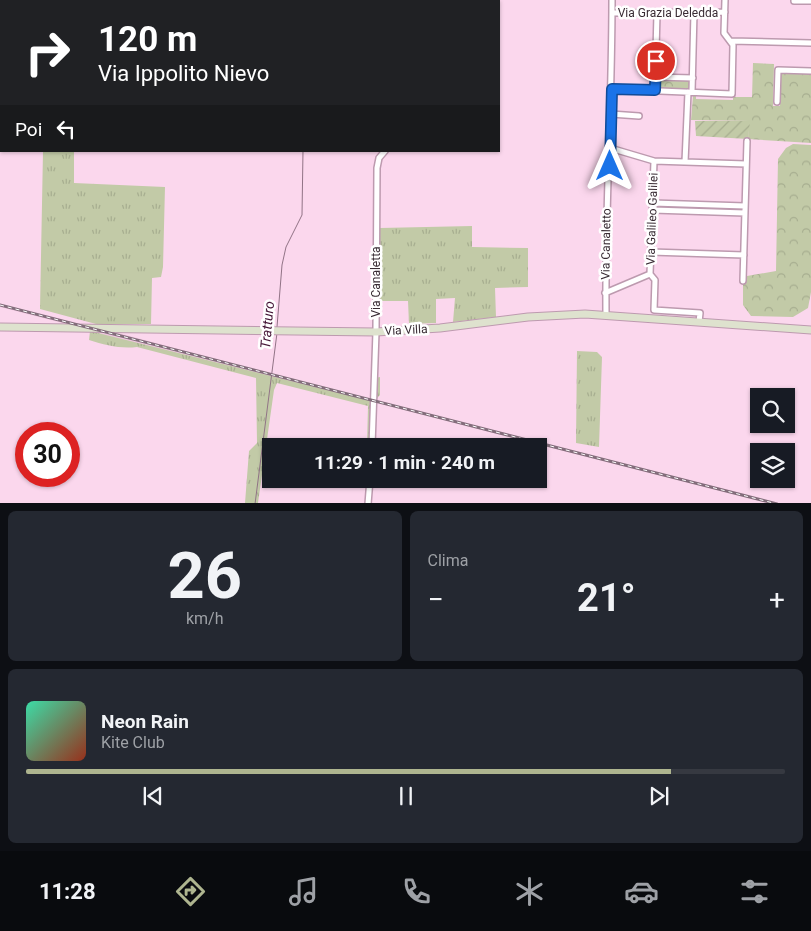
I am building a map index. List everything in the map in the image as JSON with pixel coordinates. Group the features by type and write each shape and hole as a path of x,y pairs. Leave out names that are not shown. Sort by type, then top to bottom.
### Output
{"street":[{"name":"Via Canaletto","path":"606,314 605,245 612,89 612,0"},
{"path":"612,89 732,94 733,45 724,33 725,0"},
{"path":"794,1 811,1"},
{"path":"685,162 690,92 693,78 694,12"},
{"name":"Via Grazia Deledda","path":"612,13 725,12"},
{"path":"655,90 657,13"},
{"path":"731,41 811,43"},
{"path":"776,102 778,70 811,71"},
{"path":"655,77 693,78"},
{"path":"611,114 640,116"},
{"path":"743,281 747,141"},
{"name":"Via Galileo Galilei","path":"606,293 650,274 653,210 654,161 610,148"},
{"name":"Via Canaletta","path":"372,438 376,332 376,185 379,158 384,152"},
{"path":"654,161 746,164"},
{"path":"653,203 745,206"},
{"path":"653,210 744,213"},
{"path":"651,252 744,255"},
{"path":"650,274 655,280 654,310 700,313 699,322"},
{"name":"Via Villa","path":"0,327 376,332 440,328 528,317 606,314 811,330"},
{"path":"368,503 369,488"}],"shaded area":[{"path":"0,304 83,325 74,326 0,307"},
{"path":"90,331 111,331 371,401 137,344"},
{"path":"375,400 524,438 513,438"},
{"path":"547,444 749,495 749,498 547,447"}],"green space":[{"path":"753,63 774,64 773,106 780,106 781,73 811,73 811,143 748,139 749,121 691,120 693,96 696,96 696,99 733,100 733,97 752,97"},
{"path":"657,78 692,79 691,89 657,88"},
{"path":"695,121 750,121 748,139 696,136"},
{"path":"793,144 811,145 811,292 808,308 793,317 751,316 743,305 743,281 747,281 747,276 776,271 778,159 786,148"},
{"path":"43,152 74,152 74,183 165,187 163,267 161,277 152,278 151,324 96,324 40,309"},
{"path":"472,226 472,247 528,248 528,287 495,288 496,317 453,322 455,298 436,299 436,323 409,324 408,301 380,301 380,228"},
{"path":"90,331 371,401 371,379 380,377 380,395 375,400 374,438 367,438 368,406 277,383 274,390 267,438 262,438 262,475 258,503 245,503 249,451 257,443 256,378 137,347 119,347 89,340"},
{"path":"577,351 597,352 602,357 599,447 576,443"}],"waterway":[{"name":"Tratturo","path":"277,327 282,265 286,247 302,215 303,152"},
{"name":"Tratturo","path":"255,503 277,333"}],"railway":[{"path":"0,305 773,503"}],"route":[{"path":"610,166 612,89 655,90 656,61"}]}
